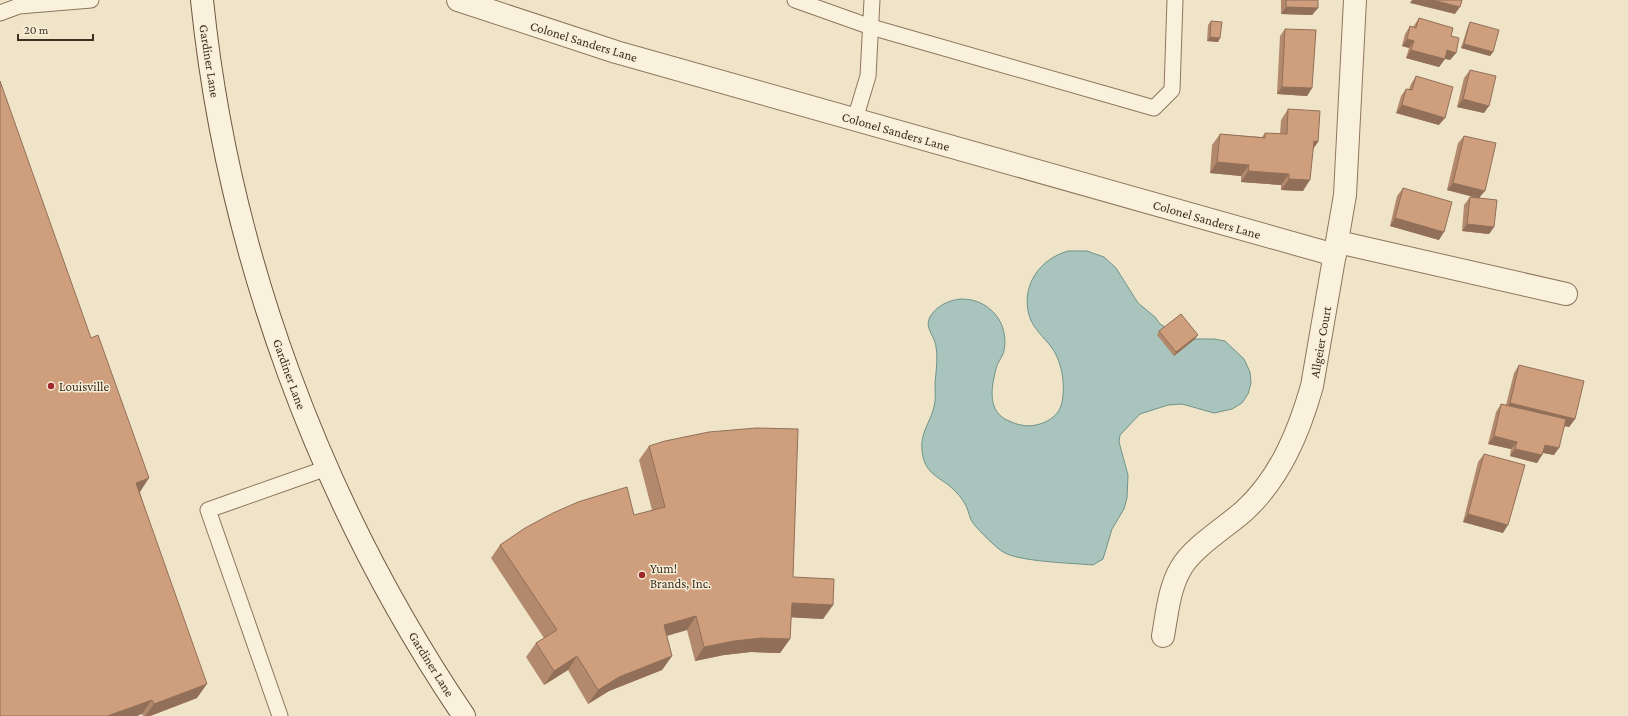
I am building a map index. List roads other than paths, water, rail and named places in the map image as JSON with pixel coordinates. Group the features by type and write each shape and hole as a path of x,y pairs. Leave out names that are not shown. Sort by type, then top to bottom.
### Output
{"street":[{"name":"Gardiner Lane","path":"202,0 207,52 236,206 264,300 297,394 327,468 358,533 422,651 459,714"},
{"name":"Colonel Sanders Lane","path":"458,0 616,52 855,119 1336,249 1566,294"},
{"name":"Allgeier Court","path":"1163,636 1176,577 1181,566 1190,556 1245,510 1255,499 1280,466 1304,414 1312,386 1345,195 1355,0"}],"lane":[{"path":"0,13 19,6 91,0"},
{"path":"795,0 870,27 1154,108 1172,90 1175,0"},
{"path":"855,119 868,76 872,0"},
{"path":"280,716 208,510 327,468"}],"water":[{"path":"1068,251 1087,251 1104,257 1116,268 1138,303 1155,317 1160,324 1183,337 1190,339 1214,339 1225,341 1244,359 1250,372 1251,383 1248,394 1242,403 1232,409 1214,413 1182,404 1168,405 1140,414 1120,435 1119,442 1128,475 1127,498 1124,509 1112,529 1103,559 1093,565 1035,560 1013,556 1002,551 988,540 973,523 966,506 958,494 934,475 926,465 923,459 922,450 922,438 935,404 937,365 937,351 928,321 933,313 943,304 952,301 961,299 973,300 988,307 999,319 1005,336 1005,342 1003,354 998,363 992,391 992,399 997,412 1009,421 1025,426 1044,423 1057,413 1061,406 1063,392 1059,361 1052,348 1036,329 1029,315 1027,304 1030,284 1041,267 1049,260"}],"place":[{"name":"Louisville","path":"51,386"},
{"name":"Yum! Brands, Inc.","path":"642,575"}]}
